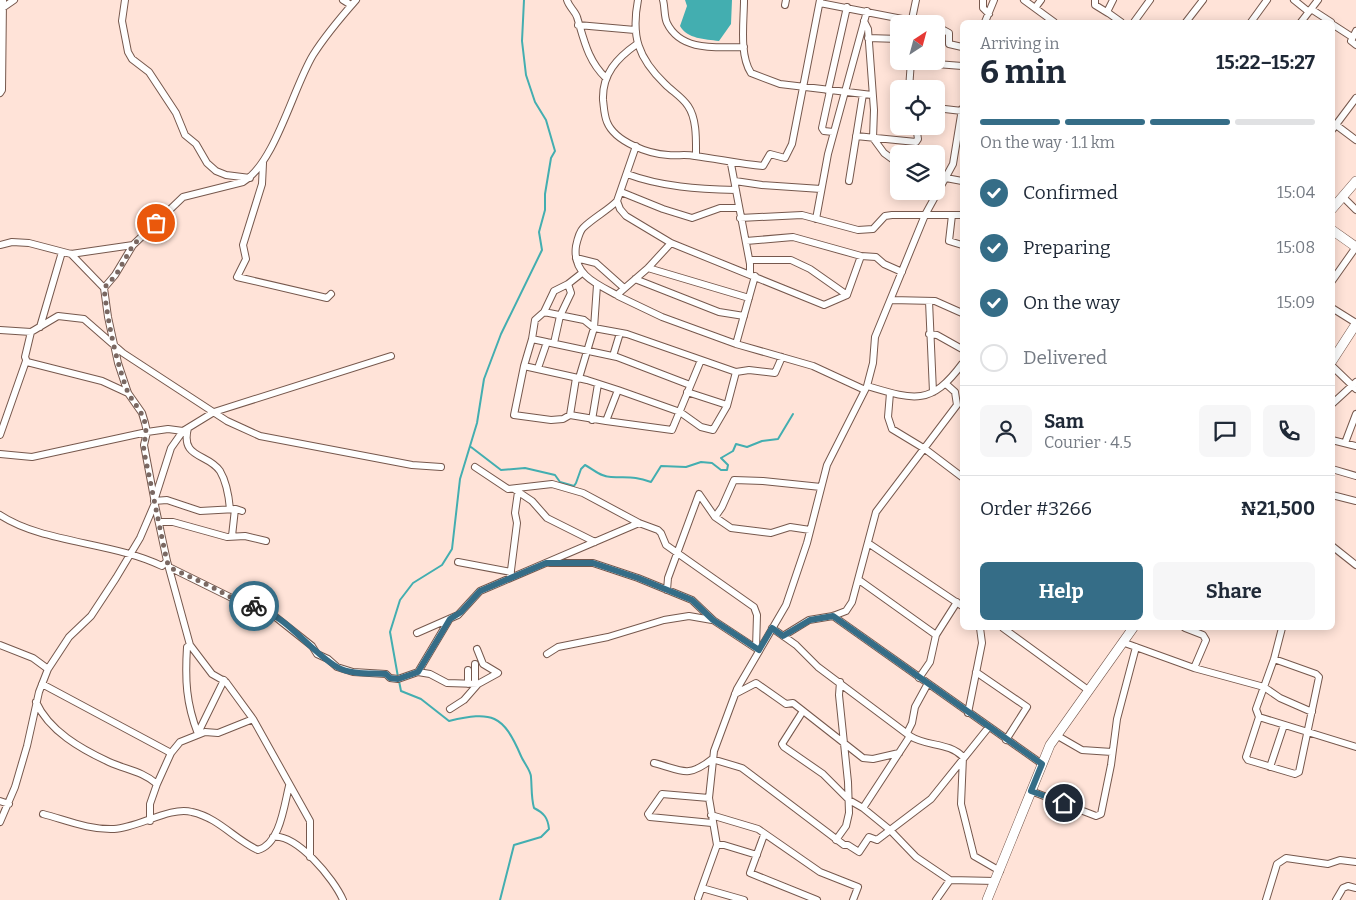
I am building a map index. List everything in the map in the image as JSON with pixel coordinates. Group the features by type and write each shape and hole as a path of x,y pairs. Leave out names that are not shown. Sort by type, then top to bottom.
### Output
{"street":[{"path":"0,93 2,90 1,9 3,0"},
{"path":"1,9 14,0"},
{"path":"125,0 122,21 128,52 132,59 149,72 176,113 185,136 196,144 207,163 216,170 226,175 250,178"},
{"path":"104,288 116,275 133,245 183,197 250,178 264,162 313,55 354,3 343,0"},
{"path":"567,0 577,16 578,25 591,60 606,78"},
{"path":"638,0 635,30 637,44 658,77 689,107 696,134 696,156"},
{"path":"663,0 666,22 683,42 692,45 744,47"},
{"path":"744,0 744,47 746,61 751,73 774,83 843,93 872,95"},
{"path":"912,15 916,0"},
{"path":"983,0 982,8 989,14"},
{"path":"986,20 994,0"},
{"path":"1024,0 1051,20"},
{"path":"1035,8 1041,0"},
{"path":"1095,0 1095,5 1109,18"},
{"path":"1109,18 1113,0"},
{"path":"1135,20 1150,0"},
{"path":"1188,20 1203,0"},
{"path":"1252,20 1267,0"},
{"path":"1294,0 1327,20"},
{"path":"1302,20 1318,0"},
{"path":"637,44 614,62 606,78 603,92 606,121 616,135 654,153 696,156 731,164 763,166 770,154 785,158 792,144 820,1 890,16"},
{"path":"833,132 824,131 822,128 847,8"},
{"path":"816,219 833,132 867,11"},
{"path":"864,21 868,29 873,138 884,153 890,157"},
{"path":"578,25 635,30"},
{"path":"1335,25 1352,37"},
{"path":"945,30 949,32 948,43 960,47"},
{"path":"1356,31 1351,41 1356,45"},
{"path":"868,38 890,39"},
{"path":"945,64 960,66"},
{"path":"849,181 863,94"},
{"path":"1335,127 1356,98"},
{"path":"945,109 960,110"},
{"path":"960,122 953,164 946,178 960,182"},
{"path":"1335,129 1356,140"},
{"path":"856,136 916,142 917,135"},
{"path":"636,146 617,201 582,229 576,244 576,258 582,273 597,285 662,317 736,344 820,368 866,388 905,397 933,392 946,384 960,366"},
{"path":"264,162 262,184 243,244 246,259 237,277 327,298 330,294"},
{"path":"731,164 738,208 753,275 749,298 736,344"},
{"path":"626,174 663,185 695,189 736,190"},
{"path":"735,181 821,189"},
{"path":"1335,206 1356,181"},
{"path":"621,192 663,209 692,218 720,208 738,208"},
{"path":"1343,197 1356,210"},
{"path":"698,898 717,845 709,798 712,759 735,694 757,649 786,605 810,530 829,458 866,388 873,363 875,338 932,200"},
{"path":"617,201 620,209 626,216 671,243 824,305 847,295 861,256"},
{"path":"740,218 802,215 833,225 858,230 869,230 873,229 885,216 925,214 960,216"},
{"path":"952,215 948,240 960,244"},
{"path":"1335,232 1356,247 1335,277"},
{"path":"746,241 793,237 861,256 876,257 884,264 902,272"},
{"path":"0,245 12,242 29,243 70,254 133,245"},
{"path":"618,295 648,268 671,243"},
{"path":"40,327 62,252"},
{"path":"70,254 104,288 114,346 128,393 142,413 147,432 144,446 154,501 167,562 171,568 190,645 212,674 224,680 253,719 310,821 310,858"},
{"path":"576,258 596,263 624,288"},
{"path":"750,260 791,260 810,269 847,295"},
{"path":"648,268 749,298"},
{"path":"582,273 568,284 554,291 544,312 535,320 514,415 551,420 562,419 570,415 592,420 672,430 701,360"},
{"path":"635,279 719,312 744,316"},
{"path":"538,368 571,293 568,284"},
{"path":"570,415 577,378 594,328 597,285"},
{"path":"891,300 929,301 944,304 960,312"},
{"path":"929,301 933,392"},
{"path":"1335,310 1355,326 1335,356"},
{"path":"544,312 584,320 594,328 620,333 736,372 749,370 775,373 782,357"},
{"path":"0,330 31,332 58,316 78,317 96,328 114,346 214,412 260,436 412,465 441,467"},
{"path":"0,435 26,361 25,357 31,332"},
{"path":"612,356 620,333"},
{"path":"929,334 936,335 960,348"},
{"path":"532,338 612,356 727,405"},
{"path":"0,822 9,804 27,746 36,702 48,669 69,637 91,616 131,554 146,527 171,448 186,429 214,412 391,356"},
{"path":"26,361 102,381 128,393"},
{"path":"524,366 538,368 618,390 680,412 707,430 712,430 727,405 736,372"},
{"path":"1335,368 1355,386 1335,402"},
{"path":"592,420 598,384"},
{"path":"783,636 810,620 833,616 846,611 852,602 876,512 960,406 955,392 946,384"},
{"path":"606,421 618,390"},
{"path":"890,393 889,425 892,430 925,449 960,475"},
{"path":"1345,443 1356,414"},
{"path":"0,454 32,457 147,432 186,429"},
{"path":"186,429 185,438 189,448 199,458 220,471 235,510 232,536"},
{"path":"1335,441 1356,446"},
{"path":"475,467 508,489 516,491 532,501 547,518 596,542"},
{"path":"1335,470 1356,476"},
{"path":"715,517 722,507 734,480 821,487"},
{"path":"516,491 546,484 560,485 583,493 662,533 666,546 754,607 758,615 757,649"},
{"path":"511,575 516,491"},
{"path":"667,590 668,578 698,495 701,495 715,517 734,529 771,533 790,527 810,530"},
{"path":"1335,496 1356,501"},
{"path":"154,501 167,500 200,511 235,510"},
{"path":"0,514 10,521 52,535 131,554 162,566 167,562"},
{"path":"159,522 191,525 232,536 245,536 266,541"},
{"path":"417,632 450,619 461,612 480,591 511,575 546,563 639,523"},
{"path":"868,543 960,604 936,635 930,662 920,678"},
{"path":"1335,548 1356,564"},
{"path":"458,562 511,575"},
{"path":"546,563 593,563 692,600 713,620 757,649"},
{"path":"171,568 238,601 268,611 312,646 317,654 328,659 337,668 353,672 386,674 390,678 398,679 418,672 430,674 447,683 477,684"},
{"path":"859,580 936,635"},
{"path":"259,586 268,611"},
{"path":"547,654 558,647 608,638 664,620 690,616 713,620"},
{"path":"833,616 988,728 1042,764"},
{"path":"418,672 450,619"},
{"path":"772,628 803,651 818,667 909,734 925,744 952,747 963,757"},
{"path":"968,713 982,643 980,630"},
{"path":"1006,630 1088,690"},
{"path":"987,900 1042,764 1056,735 1131,630"},
{"path":"1190,630 1203,635 1206,640 1194,668"},
{"path":"1274,659 1318,675 1299,772 1292,774 1246,758 1259,717 1256,709 1274,659 1281,630"},
{"path":"1122,642 1194,668 1264,687 1280,698 1312,712"},
{"path":"0,645 33,658 48,669"},
{"path":"190,645 187,647 185,684 190,713 198,734"},
{"path":"1031,791 1099,816 1117,719 1136,647"},
{"path":"450,709 464,700 477,684 498,673 483,664 477,649"},
{"path":"475,664 477,684"},
{"path":"468,670 468,684"},
{"path":"976,672 1027,707 1006,740"},
{"path":"198,734 199,728 209,713 209,709 224,680"},
{"path":"836,840 849,820 849,800 839,695 840,682"},
{"path":"735,694 756,683 786,704 793,703 843,743 867,759 899,753"},
{"path":"42,684 171,753"},
{"path":"863,808 899,753 909,734 915,707 927,684"},
{"path":"36,702 42,714 63,735 109,762 144,773 157,784"},
{"path":"803,711 782,745 823,774 849,800 863,808 890,830 916,857 950,880 995,880"},
{"path":"1259,717 1356,747"},
{"path":"150,821 150,804 157,784 171,753 180,742 198,734 218,733 253,719"},
{"path":"1270,767 1284,725"},
{"path":"712,759 742,768 836,840 859,852 869,837 876,840 931,799 988,728"},
{"path":"1056,735 1082,750 1112,752"},
{"path":"963,757 961,804 973,854 1000,871"},
{"path":"654,763 689,772 699,769 712,759"},
{"path":"42,814 91,828 115,829 150,821 176,812 193,812 226,827 247,845 258,850 266,848 277,836 289,786"},
{"path":"709,798 662,794 648,814 650,817 712,823"},
{"path":"0,801 9,804"},
{"path":"711,815 758,829 764,835 820,872 858,887 853,900"},
{"path":"764,835 750,872 808,898 817,900"},
{"path":"277,836 292,841 310,858 338,889 343,900"},
{"path":"717,845 724,845 757,855"},
{"path":"1266,900 1278,864 1286,858 1328,864 1340,860 1356,862"},
{"path":"936,900 950,880"},
{"path":"1336,900 1342,888 1348,886 1356,888"},
{"path":"702,888 744,900"}],"water":[{"path":"685,0 732,0 731,24 719,41 697,38 683,30 680,26 687,6"}],"waterway":[{"path":"398,677 390,632 400,600 413,583 442,565 452,549 460,479 477,423 484,379 501,334 542,250 539,232 545,210 545,194 551,158 555,151 546,120 535,102 526,75 522,41 524,0"},
{"path":"471,447 501,470 525,468 555,475 560,482 574,486 581,469 585,465 607,477 635,478 651,482 661,466 686,467 701,462 712,463 721,470 727,470 728,465 721,458 733,451 736,444 747,447 762,441 778,439 793,414"},
{"path":"399,681 401,691 421,699 449,721 476,716 494,719 502,724 515,742 530,772 534,808 545,816 549,829 541,837 514,845 500,900"}],"way so far":[{"path":"156,223 133,245 116,275 104,288 118,363 128,393 142,413 145,423 147,432 144,446 146,461 167,562 169,562 171,568 238,601 254,606"}],"route":[{"path":"254,606 268,611 312,646 317,654 328,659 337,668 353,672 386,674 390,678 398,679 418,672 450,619 458,615 480,591 546,563 593,563 692,600 713,620 759,650 772,628 783,636 802,622 833,616 997,734 1042,764 1031,791 1064,803"}]}
